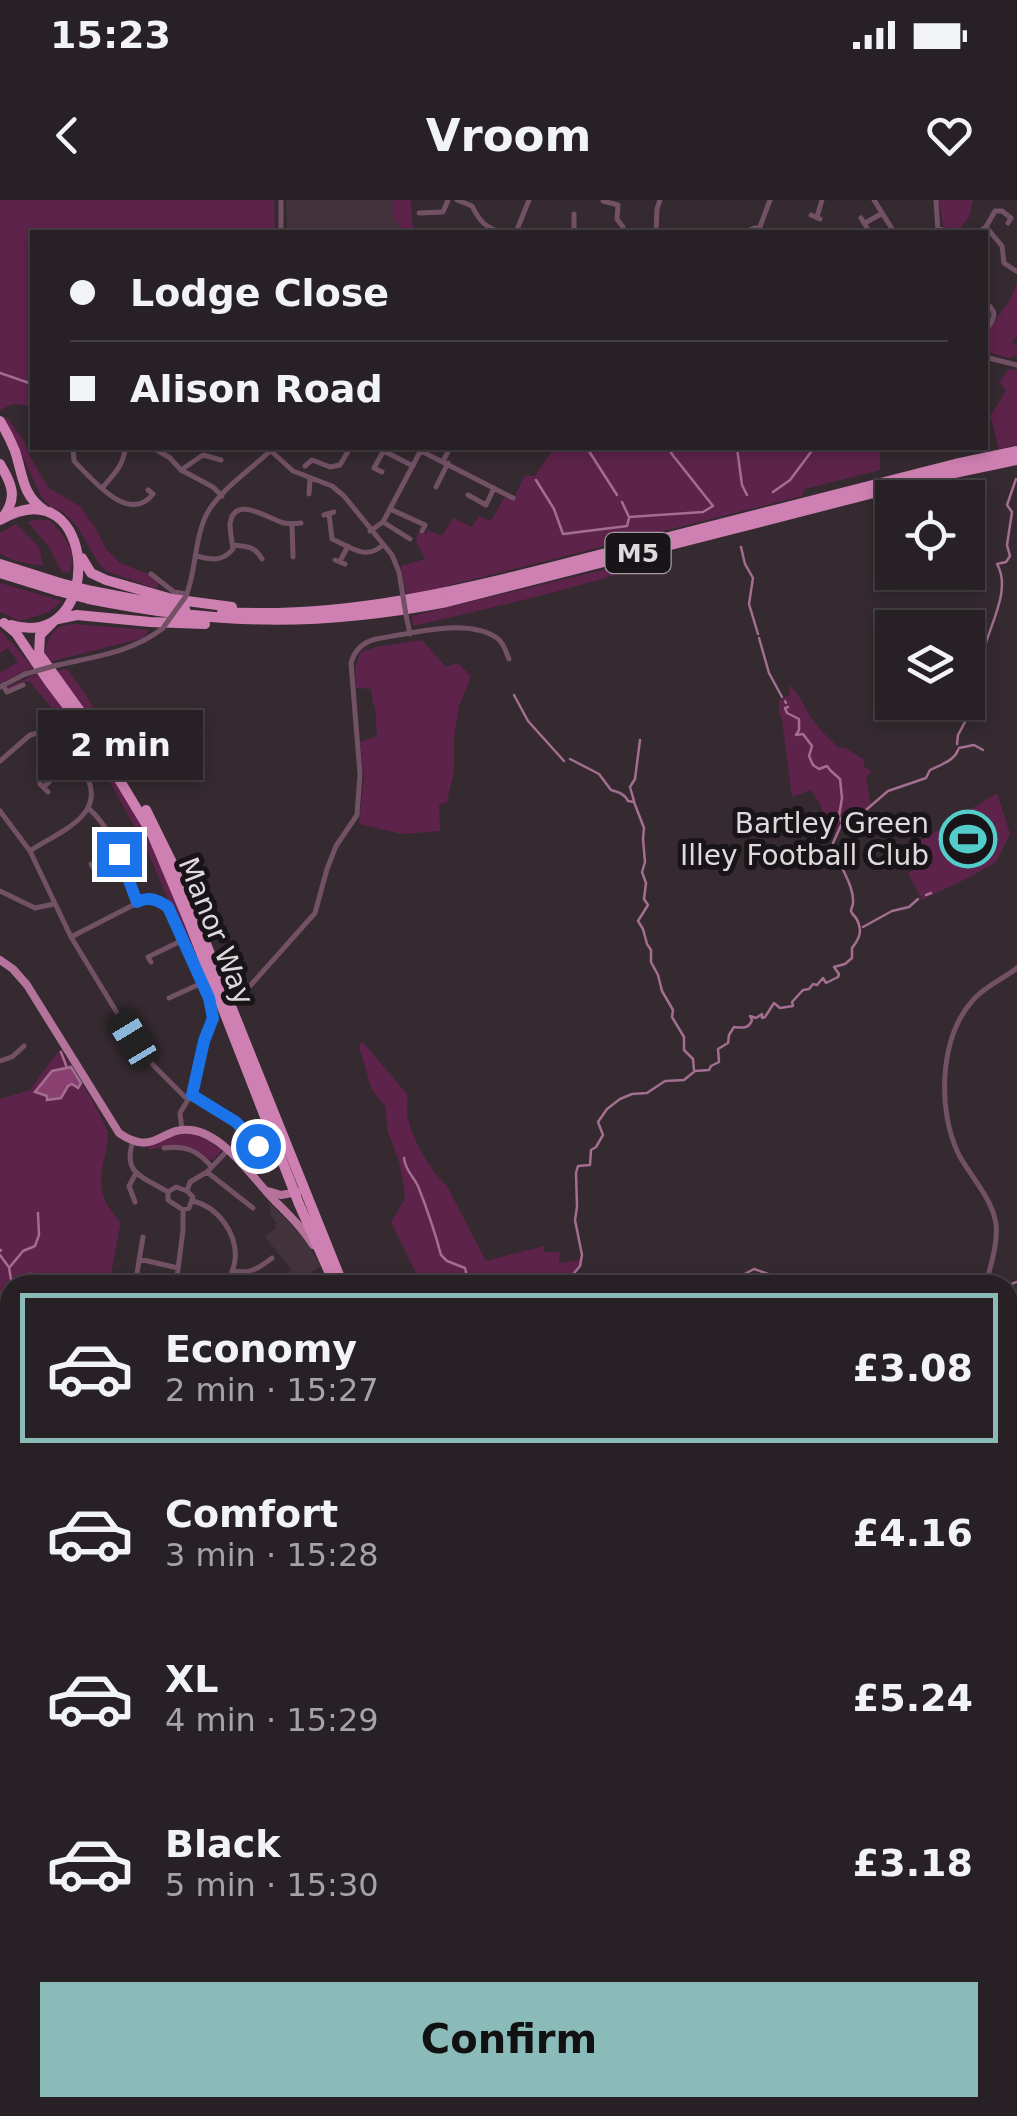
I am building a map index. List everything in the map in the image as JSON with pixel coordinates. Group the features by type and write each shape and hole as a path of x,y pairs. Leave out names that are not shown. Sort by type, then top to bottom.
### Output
{"highway":[{"path":"0,421 12,443 28,496 67,525 87,568 96,576 200,604 282,612"},
{"name":"M5","path":"91,595 200,610 345,609 447,593 1017,451"},
{"name":"M5","path":"0,573 166,613 256,621 340,619 446,602 1017,460"},
{"path":"0,464 13,492 8,510 0,520"},
{"path":"0,520 26,511 49,514"},
{"path":"54,621 67,608 74,591 79,553"},
{"name":"M5","path":"0,564 59,587"},
{"path":"1,623 32,629 77,614 150,622 256,621"},
{"name":"Manor Way","path":"54,621 38,642 40,658 125,773 158,832 230,991 232,1008 339,1275"},
{"name":"Manor Way","path":"1,623 105,756 152,834 330,1275"}],"main road":[{"path":"0,960 27,985 115,1130 133,1141 154,1142 182,1130 198,1131 228,1150 277,1197 324,1262"},
{"path":"277,1197 288,1188 288,1177"},
{"path":"277,1197 294,1192 307,1197"}],"street":[{"path":"282,200 282,230"},
{"path":"427,222 424,213 443,212 448,200"},
{"path":"456,200 472,206 489,230"},
{"path":"517,230 529,200"},
{"path":"656,230 660,200"},
{"path":"759,230 770,200"},
{"path":"816,217 822,200"},
{"path":"874,200 893,230"},
{"path":"936,200 939,230"},
{"path":"603,201 618,205 617,219 623,230"},
{"path":"981,230 995,212 1011,218 1008,223"},
{"path":"574,214 574,230"},
{"path":"864,223 881,214"},
{"path":"986,227 1002,246 1004,263 1016,272"},
{"path":"988,306 995,312 988,328"},
{"path":"988,358 1017,366"},
{"path":"73,450 74,461 123,504 138,506 154,494 148,490"},
{"path":"103,487 124,460 125,450"},
{"path":"158,450 222,496"},
{"path":"8,692 2,686 25,674 134,646 163,628 187,595 208,510 271,450 284,464 332,486 396,562 410,634"},
{"path":"305,466 312,460 330,467 340,465 347,450"},
{"path":"381,450 374,468 382,472"},
{"path":"383,450 413,466"},
{"path":"370,530 383,522 421,450"},
{"path":"424,450 512,498"},
{"path":"436,486 449,450"},
{"path":"181,470 203,455 221,460"},
{"path":"468,495 486,504 496,474"},
{"path":"309,494 310,479"},
{"path":"390,509 425,525 422,531"},
{"path":"196,556 219,560 227,556 233,545 232,516 238,511 256,510 278,521 301,523"},
{"path":"329,513 331,537"},
{"path":"383,522 410,539"},
{"path":"292,524 293,558"},
{"path":"322,539 331,537 363,553 383,545"},
{"path":"233,545 253,548 262,558"},
{"path":"340,562 348,546"},
{"path":"151,574 174,592 187,595"},
{"path":"230,991 249,987 316,913 336,846 356,815 360,786 350,662 353,654 367,641 442,629 476,630 498,638 509,659"},
{"path":"0,696 24,685"},
{"path":"0,761 38,732 84,770 89,782 91,801 80,819 30,851"},
{"path":"44,788 72,759"},
{"path":"88,808 119,854 137,902"},
{"path":"0,811 30,851 70,937 143,1053 190,1097 236,1122 258,1149"},
{"path":"94,868 119,854"},
{"path":"0,891 36,908 54,904"},
{"path":"70,937 146,899 168,907 209,998 213,1021 190,1097 180,1113 182,1130"},
{"path":"149,958 183,940"},
{"path":"987,1275 996,1224 988,1202 957,1150 943,1085 962,1015 979,994 1017,968"},
{"path":"169,998 202,982"},
{"path":"0,1061 24,1046"},
{"path":"133,1141 128,1158 136,1173 168,1192"},
{"path":"169,1150 189,1148 197,1152 222,1187 249,1206"},
{"path":"187,1192 190,1182 228,1150"},
{"path":"135,1202 129,1186 136,1173"},
{"path":"168,1192 176,1186 193,1201"},
{"path":"168,1192 168,1200 182,1210"},
{"path":"182,1210 193,1201"},
{"path":"193,1201 209,1206 228,1229 235,1254 231,1275"},
{"path":"177,1275 182,1210"},
{"path":"137,1275 143,1237"},
{"path":"232,1271 254,1272 272,1258"},
{"path":"139,1259 178,1268"}],"shaded area":[{"path":"0,200 274,200 275,230 30,230 30,406 13,404 0,410"},
{"path":"286,200 393,200 393,219 410,230 287,230"},
{"path":"393,200 411,200 412,224 417,230 402,230 393,219"},
{"path":"939,200 973,200 969,217 959,230 943,226"},
{"path":"1017,283 1017,336 1012,342 1017,346 1017,355 1008,358 988,352 988,331"},
{"path":"1009,369 1017,370 1017,445 999,449 990,416 1006,391 999,382"},
{"path":"5,419 24,441 49,488 81,507 106,549 120,563 159,582 157,589 106,571 99,564 77,526 41,496"},
{"path":"553,450 880,450 880,470 805,489 802,496 407,596 401,567 425,559 416,541 418,532 425,534 428,530 442,536 453,518 472,527 479,516 491,521 504,498 514,498 525,475 535,476"},
{"path":"49,520 65,538 72,558 69,573 62,572 49,547 28,522"},
{"path":"16,524 39,547 43,566 0,554 0,533"},
{"path":"652,558 651,564 592,582 413,626 412,616"},
{"path":"0,583 62,601 49,612 20,621 0,612"},
{"path":"75,624 149,630 143,638 49,662 45,652 51,635 58,628"},
{"path":"0,630 33,667 0,683 0,673 18,662 8,648 0,653"},
{"path":"422,640 446,667 458,663 471,676 459,707 447,802 439,805 440,831 402,834 359,824 364,776 360,742 377,736 371,689 356,688 355,668 361,652"},
{"path":"64,669 86,695 127,765 57,674"},
{"path":"39,673 107,765 156,852 219,1008 215,1010 147,850 102,768 29,681 8,687"},
{"path":"789,685 823,732 839,748 863,759 865,768 872,771 866,778 871,806 842,821 831,838 811,790 792,797 779,711 779,701 790,694"},
{"path":"997,793 1010,834 996,862 922,900 908,873 916,869 918,854 909,848"},
{"path":"362,1041 407,1094 408,1119 418,1146 447,1186 486,1261 544,1246 544,1252 560,1252 559,1263 580,1260 573,1275 417,1275 391,1222 405,1199 404,1187 388,1132 385,1106 372,1090 359,1047"},
{"path":"60,1049 105,1125 108,1141 102,1188 109,1208 120,1221 111,1275 0,1275 0,1099 30,1090"},
{"path":"71,1067 81,1083 78,1088 72,1084 61,1098 47,1100 47,1096 35,1092 52,1071"},
{"path":"191,1133 222,1150 209,1160 181,1146 149,1150 148,1146 175,1135"},
{"path":"268,1201 303,1237 321,1266 307,1275 285,1275 292,1270 265,1237 276,1228"}],"waterway":[{"path":"0,373 30,383"},
{"path":"588,450 617,495"},
{"path":"669,450 674,457"},
{"path":"737,450 747,495"},
{"path":"773,492 790,480 812,450"},
{"path":"622,502 629,517 703,512 713,506 675,458"},
{"path":"985,647 1001,596 997,564 1006,562 1010,556 1007,545 1012,512 1007,505 1016,479"},
{"path":"536,480 554,509 563,534 627,526 629,518"},
{"path":"741,547 753,578 749,604 758,634"},
{"path":"759,638 769,673 782,697"},
{"path":"514,695 528,721 564,761"},
{"path":"788,707 787,713 799,719 796,735 803,734 812,746 809,756 813,765 819,769 827,766 840,779 842,823 833,843"},
{"path":"957,744 966,720"},
{"path":"634,801 630,787 635,779 640,740"},
{"path":"959,748 974,745 983,750"},
{"path":"842,823 852,822 888,791 926,778 930,770 950,760 958,750"},
{"path":"570,759 599,774 611,790 634,802 644,828 642,872 648,905 638,921 694,1070"},
{"path":"572,1275 582,1255 575,1220 576,1173 578,1166 590,1165 591,1150 603,1135 598,1122 607,1109 620,1099 647,1093 665,1081 684,1080 695,1071 709,1070 719,1062 718,1049 728,1043 734,1027 747,1026 752,1020 750,1016 765,1017 774,1003 780,1008 793,1006 803,990 823,978 826,983 838,977 834,967 852,958 860,930 851,911 852,893 840,863 850,857 833,851"},
{"path":"926,895 931,893"},
{"path":"863,927 892,911 909,907 918,899"},
{"path":"61,1052 67,1068"},
{"path":"404,1158 418,1186 441,1255 465,1268 467,1275"},
{"path":"10,1275 9,1268 23,1251 35,1246 38,1213"},
{"path":"0,1255 8,1266"},
{"path":"743,1275 754,1269 771,1275"},
{"path":"28,1275 32,1274"}],"place":[{"name":"Bartley Green Illey Football Club","path":"968,839"}],"route":[{"path":"119,854 137,902 154,900 168,907 173,915 209,998 213,1021 204,1041 192,1095 236,1122 258,1146"}]}
